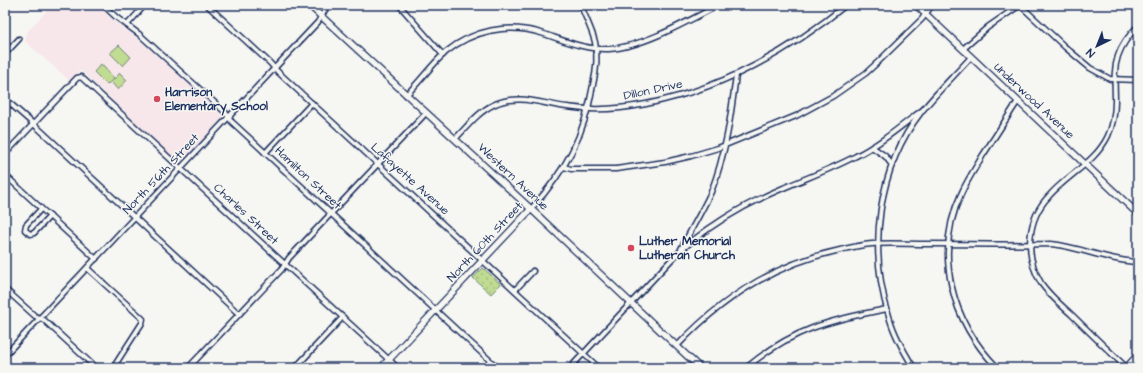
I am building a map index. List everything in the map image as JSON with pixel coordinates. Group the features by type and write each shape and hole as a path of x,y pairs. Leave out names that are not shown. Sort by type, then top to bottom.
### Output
{"street":[{"name":"Hamilton Street","path":"103,5 151,44 224,112 232,122 265,153 498,368"},
{"path":"127,25 145,5"},
{"name":"Lafayette Avenue","path":"208,5 274,68 599,368"},
{"name":"Western Avenue","path":"309,5 531,209 700,368"},
{"name":"North 56th Street","path":"5,355 318,22 328,5"},
{"path":"399,5 443,55"},
{"path":"581,5 595,41 596,48"},
{"path":"406,95 443,55 470,38 486,32 506,29 532,31 584,47 615,48 638,42 719,5"},
{"name":"Dillon Drive","path":"455,139 482,112 493,105 507,100 526,99 568,107 588,109 631,106 670,99 700,89 736,75 780,52 846,5"},
{"name":"Underwood Avenue","path":"916,5 1138,214"},
{"path":"564,167 571,169 600,169 632,167 665,162 691,156 726,144 796,116 833,96 858,79 878,62 922,19 932,5"},
{"path":"963,49 988,27 1020,5 1082,62 1114,80 1138,80"},
{"path":"1138,26 1126,39 1116,60 1114,80 1115,106 1111,128 1100,148 1041,205 1032,225 1030,244 1034,268 1045,289 1126,368 1138,355"},
{"path":"5,54 20,39"},
{"name":"North 60th Street","path":"381,368 531,209 550,187 564,167 578,140 588,109 594,80 596,48"},
{"path":"570,368 681,250 698,236 760,198 781,188 829,170 872,148 894,133 921,111 971,57"},
{"path":"681,250 711,190 720,166 729,128 736,75"},
{"name":"Charles Street","path":"33,124 76,78 80,77 398,368"},
{"path":"5,99 239,314"},
{"path":"998,368 980,348 970,334 960,315 950,280 948,244 950,228 961,192 972,172 1018,101"},
{"path":"265,153 312,103"},
{"path":"914,368 894,331 887,309 880,276 878,244 881,204 892,165 921,111"},
{"path":"188,368 426,113"},
{"path":"5,154 33,124"},
{"path":"872,148 885,156 892,165"},
{"path":"5,175 96,259"},
{"path":"42,209 26,225 25,230 27,232 30,234 34,233 50,216"},
{"path":"691,230 698,236"},
{"path":"677,346 720,305 743,289 769,275 786,267 825,254 871,244 1051,244 1065,246 1109,258 1138,262"},
{"path":"87,268 143,319 142,323 113,368"},
{"path":"515,290 533,271"},
{"path":"5,289 35,316 44,320 96,368"},
{"path":"746,368 776,346 811,328 830,321 887,309"},
{"path":"296,368 343,318"}],"shaded area":[{"name":"Harrison Elementary School","path":"52,5 96,5 119,25 134,35 224,116 180,164 80,70 70,81 25,41 28,31"}],"green space":[{"path":"119,45 131,57 123,66 110,53"},
{"path":"101,64 114,78 107,85 94,72"},
{"path":"120,73 127,80 118,90 111,82"},
{"path":"483,268 501,284 491,294 473,278"}],"place":[{"name":"Harrison Elementary School","path":"157,99"},
{"name":"Luther Memorial Lutheran Church","path":"631,248"}]}
